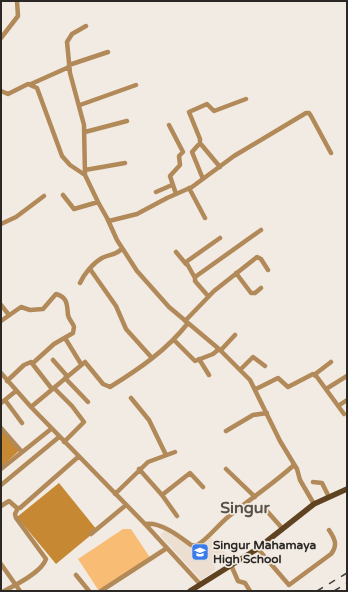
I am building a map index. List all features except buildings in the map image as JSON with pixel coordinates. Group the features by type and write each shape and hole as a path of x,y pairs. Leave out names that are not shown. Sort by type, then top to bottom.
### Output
{"main road":[{"path":"190,591 258,549 282,528 314,504 347,489"}],"street":[{"path":"1,38 16,20 19,11 17,1"},
{"path":"86,26 72,34 67,40 69,66 80,105 85,132 85,173 98,202 122,249 145,282 169,307 220,349 241,369 256,389 314,504"},
{"path":"1,91 8,94 24,84 31,84 69,66 108,52"},
{"path":"31,84 37,88 62,156 70,165 85,173 126,163"},
{"path":"80,105 136,85"},
{"path":"220,167 200,143 197,129 189,113 190,111 207,104 214,110 246,99"},
{"path":"109,221 137,214 188,188 234,156 307,113 316,124 331,153"},
{"path":"85,132 127,121"},
{"path":"169,125 183,152 179,156 180,165 170,176 176,194"},
{"path":"200,143 192,152 203,179"},
{"path":"156,192 172,185"},
{"path":"188,188 205,218"},
{"path":"64,195 71,207 74,209 98,202"},
{"path":"1,224 16,217 44,196"},
{"path":"195,278 261,230"},
{"path":"186,264 220,238"},
{"path":"80,283 90,269 101,258 114,255 122,249"},
{"path":"176,252 208,296"},
{"path":"31,408 81,364 87,362 100,381 109,388 136,371 174,340 208,296 236,273 258,257 268,270"},
{"path":"90,269 116,306 126,329 152,358"},
{"path":"236,273 251,293 255,293 261,288"},
{"path":"1,321 22,307 30,310 42,310 55,295 59,295 67,302 68,317 74,327 73,333 50,348 33,363 27,363 6,381"},
{"path":"1,306 10,315"},
{"path":"174,340 194,361 213,354 220,349 234,334"},
{"path":"65,338 81,364"},
{"path":"241,369 253,357 265,366"},
{"path":"199,359 209,375"},
{"path":"53,360 88,402"},
{"path":"256,389 278,378 288,387 306,376 314,375 331,362"},
{"path":"33,363 53,389 72,406 84,422 64,442"},
{"path":"1,373 6,381 31,408 145,524 167,548 198,587"},
{"path":"314,375 344,414"},
{"path":"326,389 347,376"},
{"path":"16,391 3,402 22,423"},
{"path":"132,398 149,420 166,455"},
{"path":"338,406 347,400"},
{"path":"226,431 252,416 267,413"},
{"path":"1,428 22,452"},
{"path":"1,469 51,428"},
{"path":"1,485 59,437"},
{"path":"115,494 139,469 150,461 175,452"},
{"path":"4,591 16,585 39,568 46,559 16,518 15,514 18,508 78,457"},
{"path":"145,524 151,523 158,526 191,546 196,546 210,536 226,518 255,497 294,465"},
{"path":"139,469 162,495 177,516"},
{"path":"226,469 255,497"},
{"path":"162,495 190,473 203,487"},
{"path":"313,482 322,483 329,497"},
{"path":"1,506 9,501 18,508"},
{"path":"91,534 126,505"},
{"path":"266,510 282,528"},
{"path":"258,549 289,585 333,552 336,542 329,530"},
{"path":"101,591 167,548"},
{"path":"1,564 20,591"},
{"path":"230,566 238,581 245,583 250,591"},
{"path":"1,575 6,571"},
{"path":"76,575 89,591"}],"shaded area":[{"path":"1,429 20,450 1,467"},
{"path":"59,483 97,530 56,564 17,517"},
{"path":"123,529 131,529 151,559 99,591 78,559"},
{"name":"Singur Mahamaya High School","path":"165,530 193,548 210,537 228,555 214,566 216,568 209,575 201,580 160,535"}],"railway":[{"path":"317,591 347,573"},
{"path":"334,591 347,583"}],"place":[{"name":"Singur Mahamaya High School","path":"200,552"}],"district":[{"name":"Singur","path":"245,508"}]}
